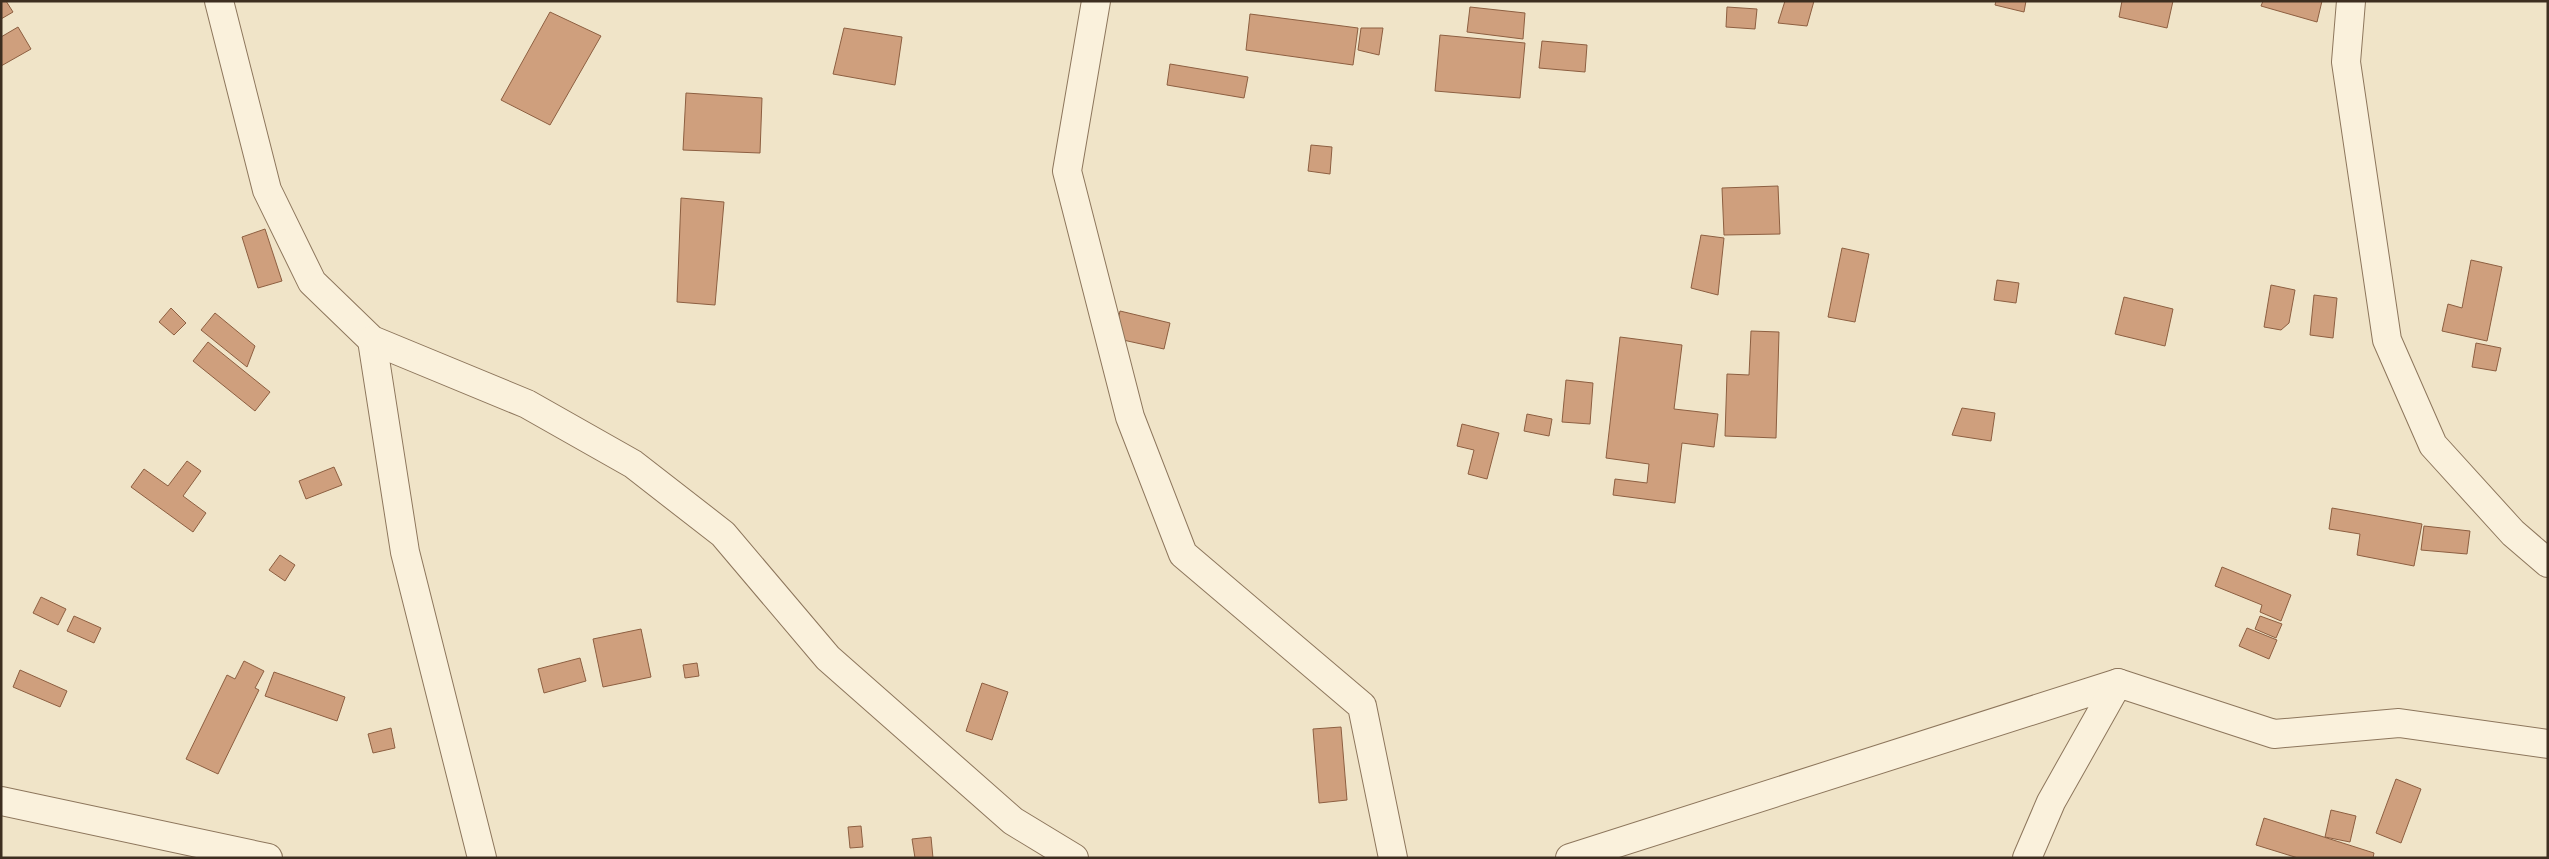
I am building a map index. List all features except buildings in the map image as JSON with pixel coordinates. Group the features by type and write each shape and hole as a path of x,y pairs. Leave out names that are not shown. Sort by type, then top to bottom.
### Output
{"street":[{"path":"218,1 267,190 312,282 372,340 527,404 633,464 723,534 835,664 1013,821 1074,858"},
{"path":"1096,1 1067,171 1130,417 1183,554 1362,706 1393,858"},
{"path":"2351,1 2346,62 2387,340 2432,446 2513,533 2548,563"},
{"path":"372,340 405,552 482,858"},
{"path":"2027,858 2052,802 2118,683"},
{"path":"1570,858 2118,683 2274,734 2399,724 2548,744"},
{"path":"1,801 268,858"}]}
